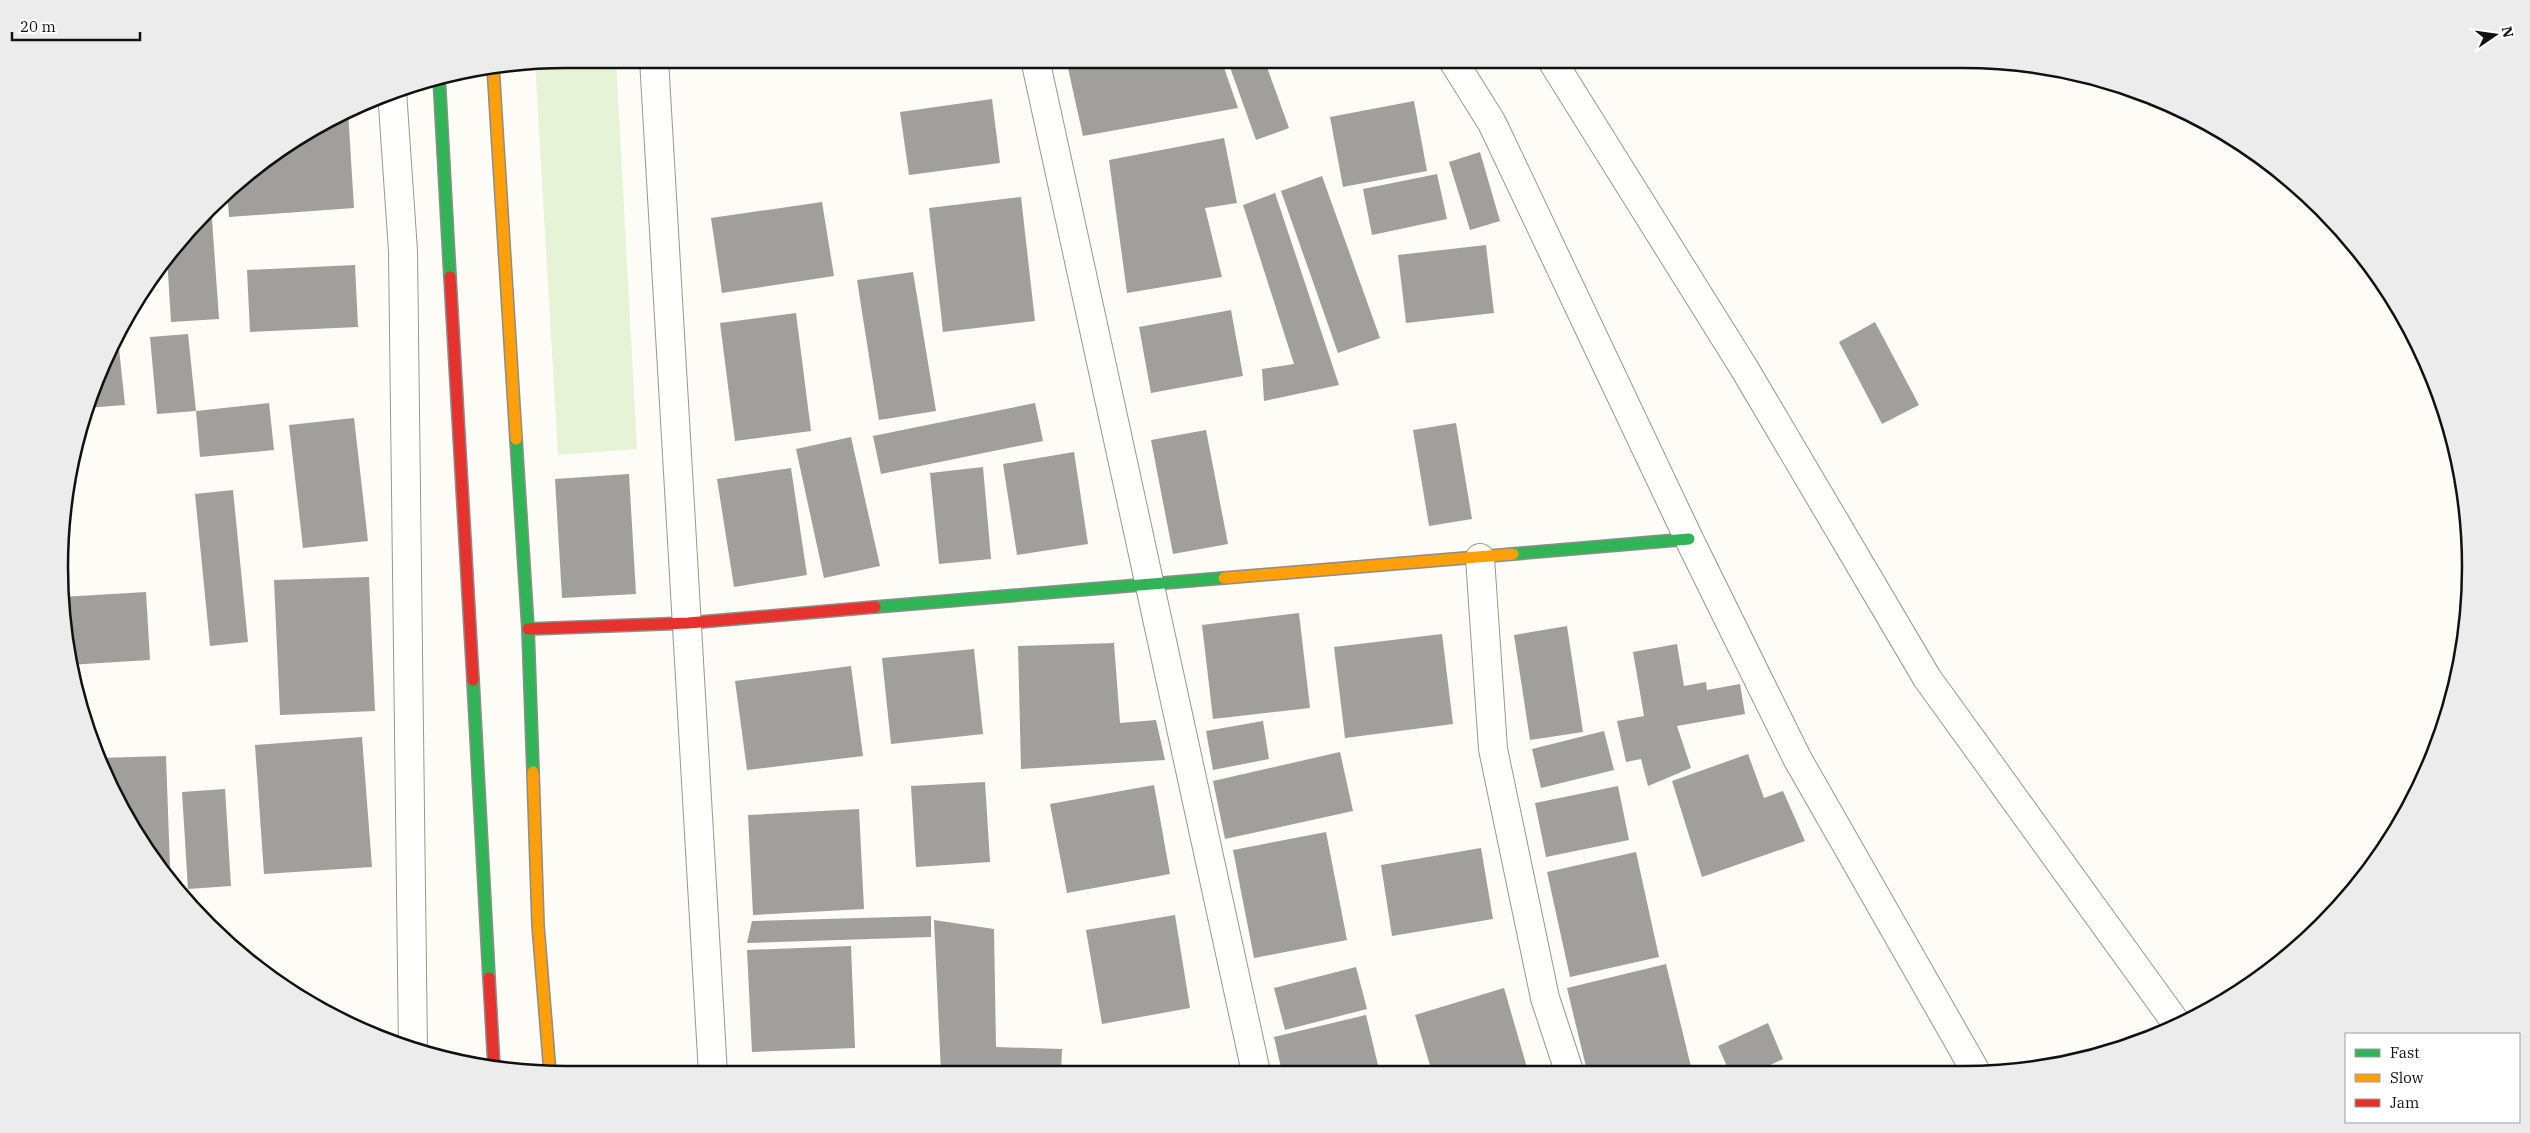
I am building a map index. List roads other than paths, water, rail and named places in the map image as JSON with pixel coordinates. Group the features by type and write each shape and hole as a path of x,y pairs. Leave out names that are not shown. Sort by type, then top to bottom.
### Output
{"main road":[{"path":"493,73 528,630 538,926 549,1065"},
{"path":"439,84 494,1060"},
{"path":"528,630 688,623 1150,586 1689,539"}],"street":[{"path":"655,68 713,1066"},
{"path":"1037,68 1255,1066"},
{"path":"1458,68 1492,123 1689,539 1797,758 1972,1065"},
{"path":"1557,68 1744,368 1927,678 2174,1019"},
{"path":"393,99 403,251 413,1041"},
{"path":"1480,558 1493,749 1545,998 1567,1066"}]}
